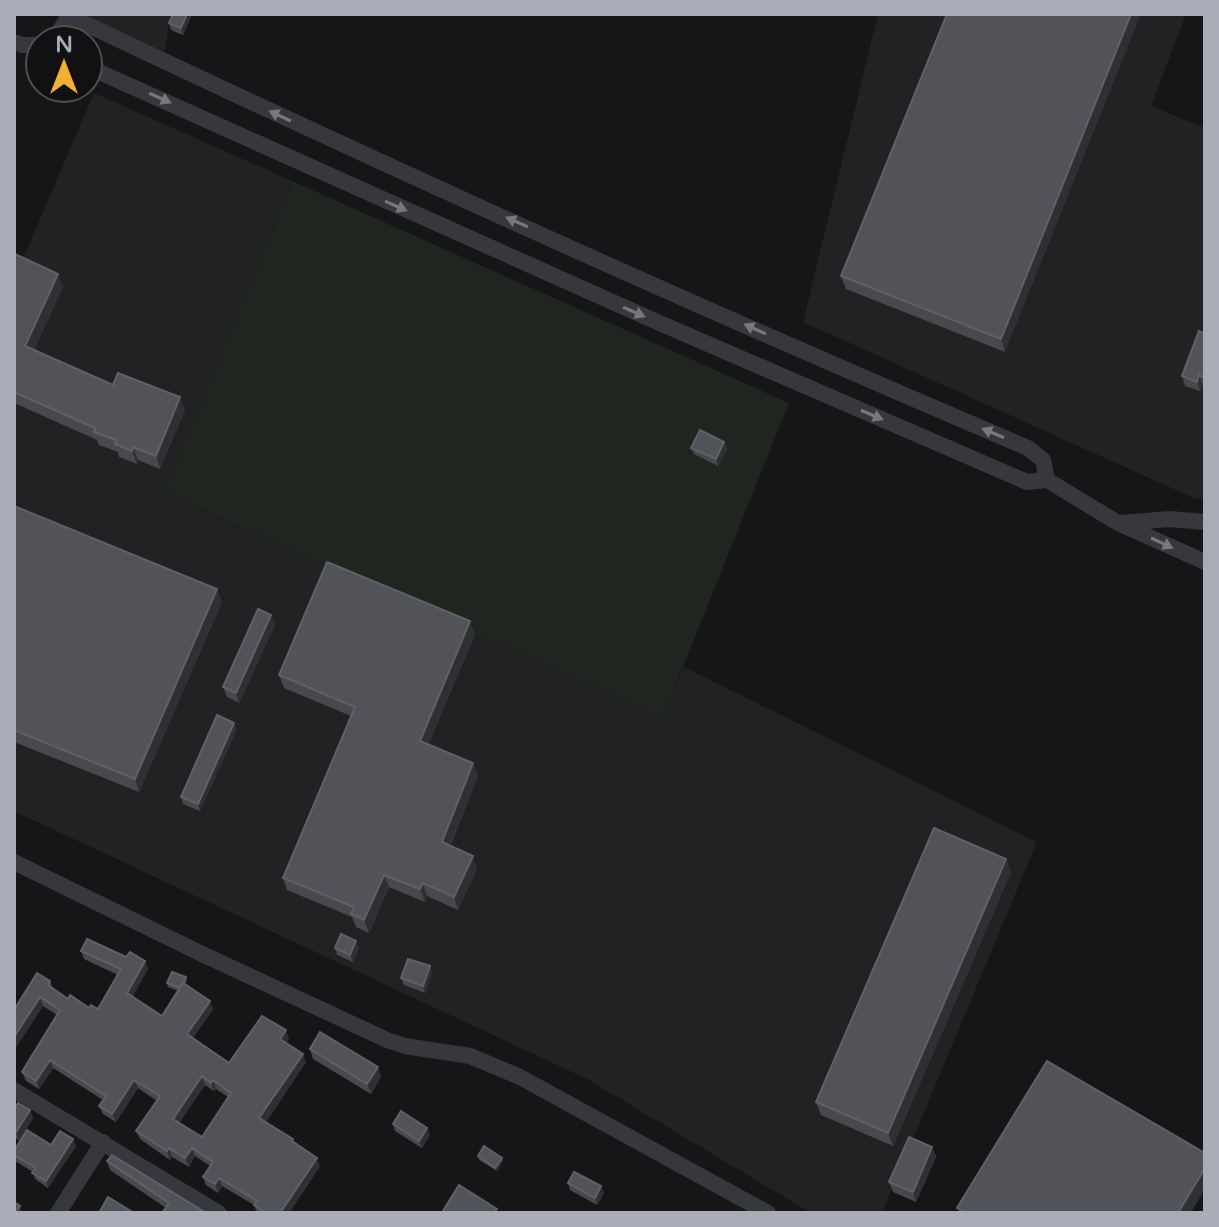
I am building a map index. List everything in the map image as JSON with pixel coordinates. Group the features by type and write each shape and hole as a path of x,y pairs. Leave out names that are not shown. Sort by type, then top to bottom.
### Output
{"street":[{"path":"64,24 69,16 86,24"},
{"path":"104,33 289,120 847,371 1028,448 1043,460 1047,480"},
{"path":"104,74 640,314 1027,482 1047,480 1118,523 1205,562"},
{"path":"1118,523 1170,519 1205,522"},
{"path":"14,862 372,1034 405,1046 470,1056 520,1077 768,1213"},
{"path":"14,1090 219,1213"},
{"path":"58,1213 103,1142"}],"shaded area":[{"path":"60,14 171,14 164,54 104,31 104,24 86,24"},
{"path":"878,14 1186,14 1151,106 1205,128 1205,498 1196,499 803,322"},
{"path":"104,97 292,181 165,494 663,716 684,667 1037,842 882,1213 811,1213 587,1079 14,811 14,280 89,104 104,104"},
{"path":"292,181 789,403 663,717 164,493"}],"building":[{"path":"173,14 187,14 181,28 169,23"},
{"path":"947,14 1131,14 1001,339 841,276"},
{"path":"15,254 58,274 25,346 113,385 118,373 180,397 156,456 115,444 116,440 94,432 95,428 14,392"},
{"path":"1199,331 1205,334 1205,378 1199,375 1197,382 1182,376"},
{"path":"700,430 724,442 716,459 691,448"},
{"path":"14,506 217,589 135,779 14,730"},
{"path":"327,562 470,621 420,741 473,763 442,842 473,856 454,897 423,883 420,889 384,875 364,920 351,914 354,907 283,878 355,707 279,675"},
{"path":"258,609 271,615 236,693 223,687"},
{"path":"217,715 234,723 198,804 181,797"},
{"path":"934,828 1006,859 888,1133 816,1102"},
{"path":"341,934 356,941 350,955 335,948"},
{"path":"87,939 126,957 130,952 145,961 127,993 162,1016 183,983 210,1001 187,1034 229,1063 262,1016 286,1030 280,1039 303,1054 259,1118 317,1158 280,1213 266,1213 254,1205 257,1201 219,1178 215,1184 203,1177 213,1162 192,1148 185,1158 169,1148 167,1151 136,1131 160,1096 134,1080 112,1114 99,1106 106,1096 50,1060 36,1081 22,1072 60,1010 40,997 14,1037 14,1010 37,973 68,999 70,995 89,1008 91,1005 98,1009 121,969 81,951","holes":["202,1076 211,1083 213,1080 231,1093 202,1137 173,1119"]},
{"path":"408,959 430,966 423,986 401,978"},
{"path":"172,972 186,977 180,988 167,983"},
{"path":"320,1032 378,1067 367,1084 310,1049"},
{"path":"1047,1061 1205,1153 1205,1168 1178,1213 965,1213 957,1208"},
{"path":"18,1103 30,1110 16,1132 14,1109"},
{"path":"401,1111 427,1128 419,1141 393,1124"},
{"path":"27,1130 51,1145 60,1131 73,1139 46,1181 32,1173 36,1168 14,1155"},
{"path":"909,1137 932,1147 913,1192 889,1182"},
{"path":"484,1146 502,1158 495,1168 478,1156"},
{"path":"112,1155 206,1213 162,1213 169,1203 107,1161"},
{"path":"574,1172 601,1186 595,1198 568,1183"},
{"path":"459,1185 497,1209 494,1213 446,1213 443,1211"},
{"path":"108,1197 134,1213 99,1213"}]}
